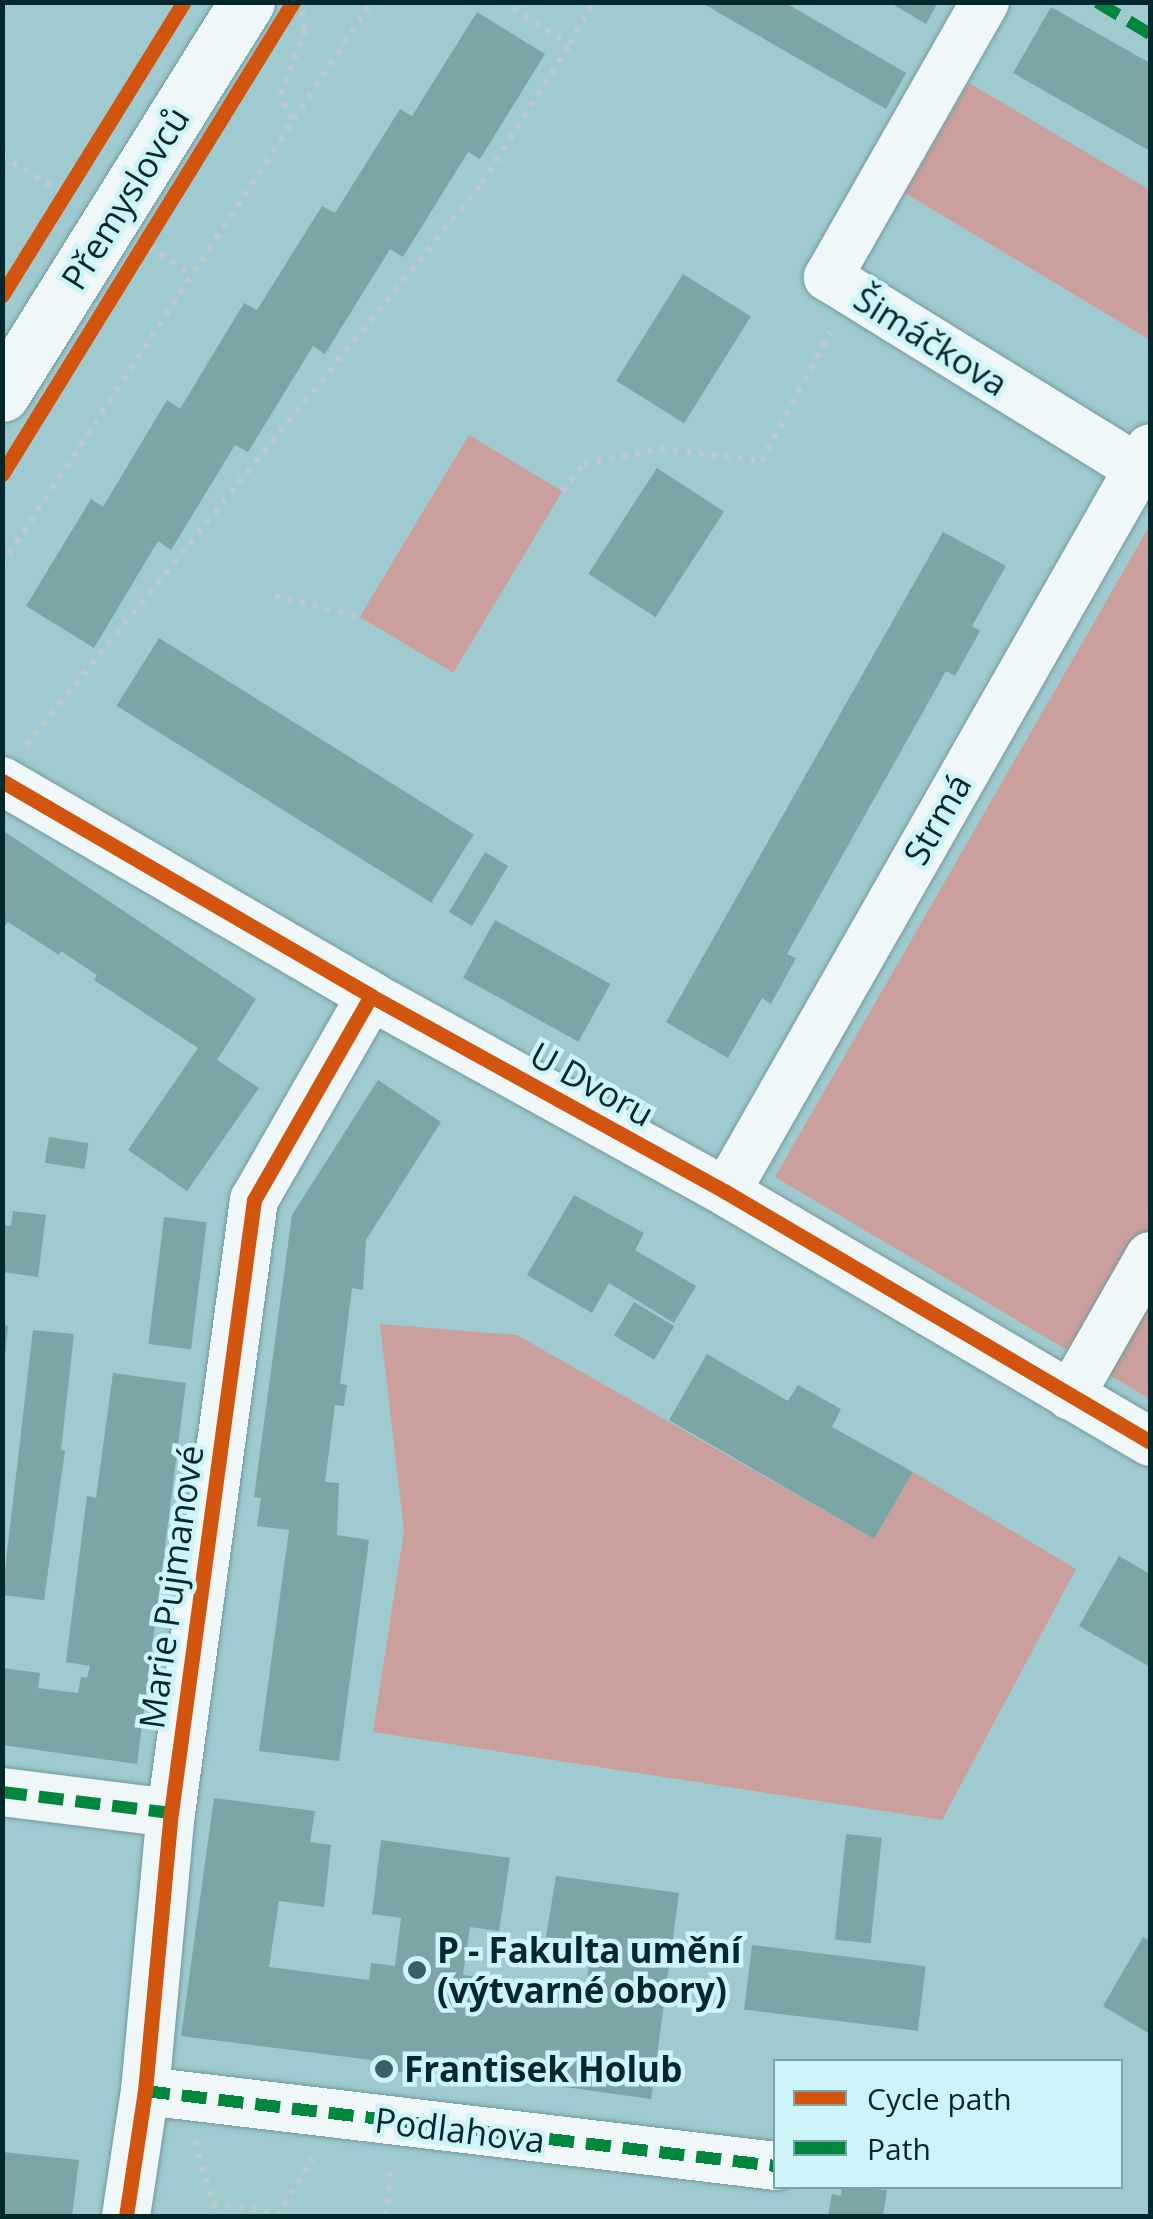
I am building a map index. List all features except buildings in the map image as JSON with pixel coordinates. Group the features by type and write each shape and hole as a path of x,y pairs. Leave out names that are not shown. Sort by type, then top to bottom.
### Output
{"street":[{"name":"Šimáčkova","path":"985,2 828,278 1146,464"},
{"name":"Přemyslovců","path":"2,394 136,239 265,10"},
{"name":"Strmá","path":"726,1192 1146,464"},
{"name":"U Dvoru","path":"9,769 371,996 726,1192 1150,1442"},
{"name":"Marie Pujmanové","path":"126,2216 164,2093 171,1814 254,1200 371,996"},
{"path":"1070,1396 1150,1256"},
{"path":"2,1792 171,1814"},
{"name":"Podlahova","path":"164,2093 773,2166"}],"path":[{"path":"265,10 296,2 305,29 281,95 292,120"},
{"path":"2,565 371,2"},
{"path":"502,2 570,44"},
{"path":"9,769 482,183 593,2"},
{"path":"2,155 190,274"},
{"path":"54,211 74,178"},
{"path":"562,491 584,464 660,449 762,461 851,292"},
{"path":"275,596 360,617"},
{"path":"164,2093 217,2216"},
{"path":"213,2203 278,2215 340,2116"}],"shaded area":[{"path":"969,83 1150,190 1150,340 905,193"},
{"path":"469,435 562,491 453,673 360,617"},
{"path":"1150,525 1150,1399 775,1177"},
{"path":"380,1324 517,1335 874,1539 913,1472 1076,1569 942,1820 373,1732 404,1531"}],"marked path":[{"path":"1097,2 1150,34"},
{"path":"2,1792 171,1813"},
{"path":"145,2091 773,2166"}],"cycle path":[{"path":"2,295 184,2"},
{"path":"2,474 293,2"},
{"path":"2,781 371,996 726,1192 1150,1442"},
{"path":"126,2216 145,2091 171,1813 254,1200 371,996"}],"place":[{"name":"P - Fakulta umění (výtvarné obory)","path":"417,1970"},
{"name":"Frantisek Holub","path":"384,2069"}]}
